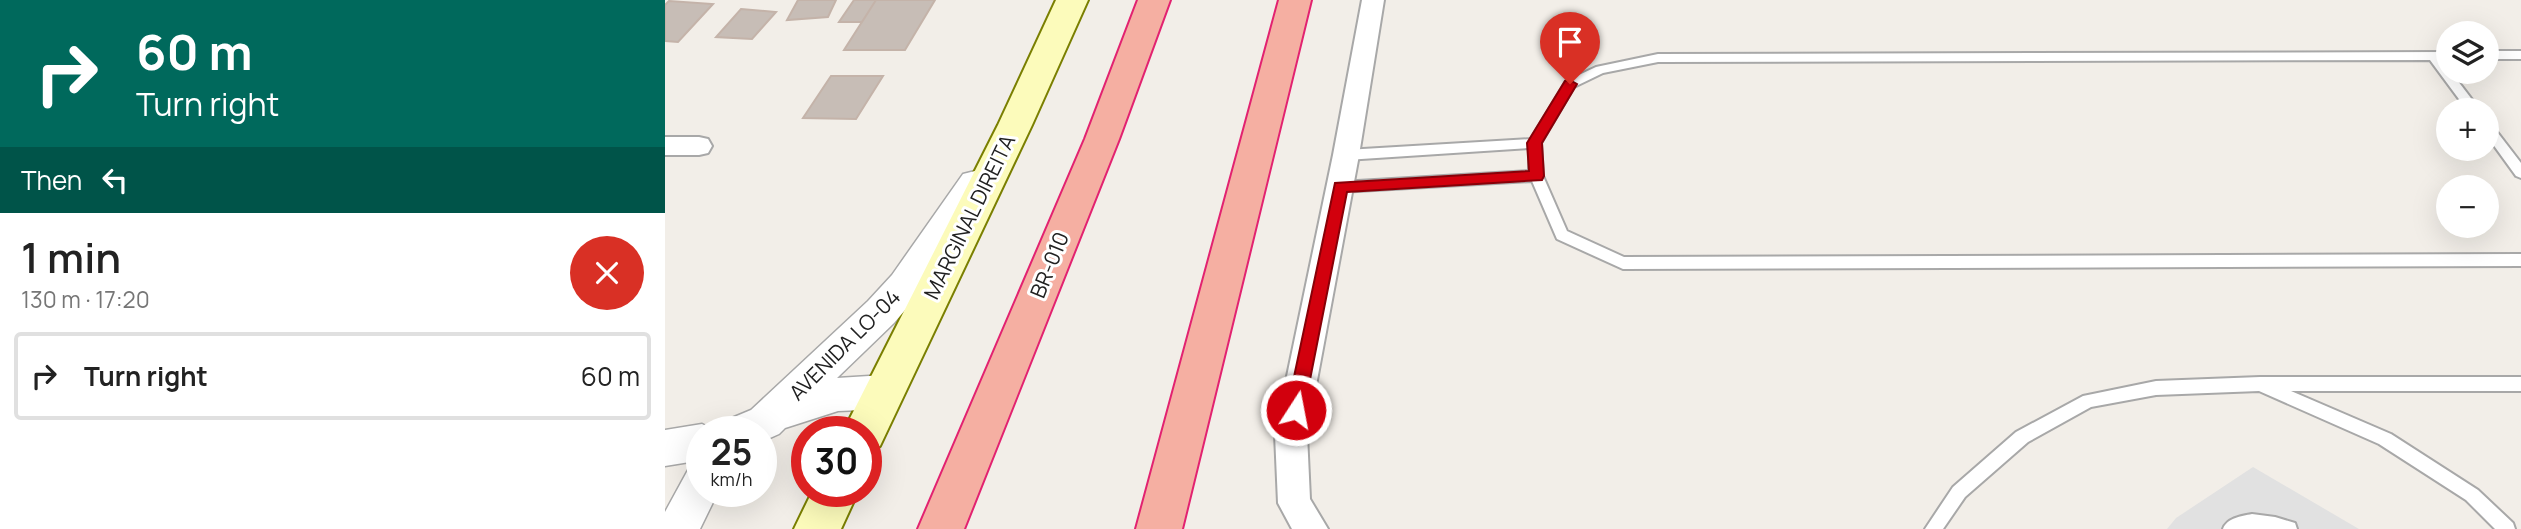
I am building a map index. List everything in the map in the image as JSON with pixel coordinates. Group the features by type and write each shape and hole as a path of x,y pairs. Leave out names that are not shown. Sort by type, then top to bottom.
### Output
{"highway":[{"name":"BR-010","path":"941,529 1102,139 1154,0"},
{"path":"1159,529 1295,0"}],"main road":[{"name":"MARGINAL DIREITA","path":"873,416 1073,0"},
{"path":"817,529 828,507"}],"street":[{"path":"1311,529 1294,503 1290,434 1340,187 1374,0"},
{"name":"AVENIDA LO-04","path":"767,416 881,312 905,285 1015,125"},
{"path":"665,146 699,146"},
{"name":"AVENIDA LO-04","path":"777,418 825,397 849,392 885,392"},
{"path":"665,448 686,445"},
{"path":"678,529 689,507"}],"lane":[{"path":"2499,55 2521,55"},
{"path":"2465,98 2433,56 1658,58 1600,70 1570,84 1535,143 1537,176 1562,235 1623,263 2521,260"},
{"path":"1346,155 1535,143"},
{"path":"2499,143 2521,173"},
{"path":"1340,187 1537,176"},
{"path":"1933,529 1959,492 2022,438 2088,401 2157,388 2260,384 2521,384"},
{"path":"2260,384 2385,439 2472,495 2507,529"},
{"path":"2231,529 2240,523 2272,523 2289,529"}],"shaded area":[{"path":"2253,467 2359,529 2167,529 2176,518"}],"building":[{"path":"798,0 836,0 828,17 787,20"},
{"path":"854,0 876,0 862,22 839,22"},
{"path":"876,0 935,0 905,50 844,50"},
{"path":"669,1 713,4 678,42 665,41 665,5"},
{"path":"741,9 776,12 752,39 716,37"},
{"path":"831,76 883,76 856,119 803,118"}],"route":[{"path":"1296,410 1340,187 1537,176 1535,143 1570,84"}]}
